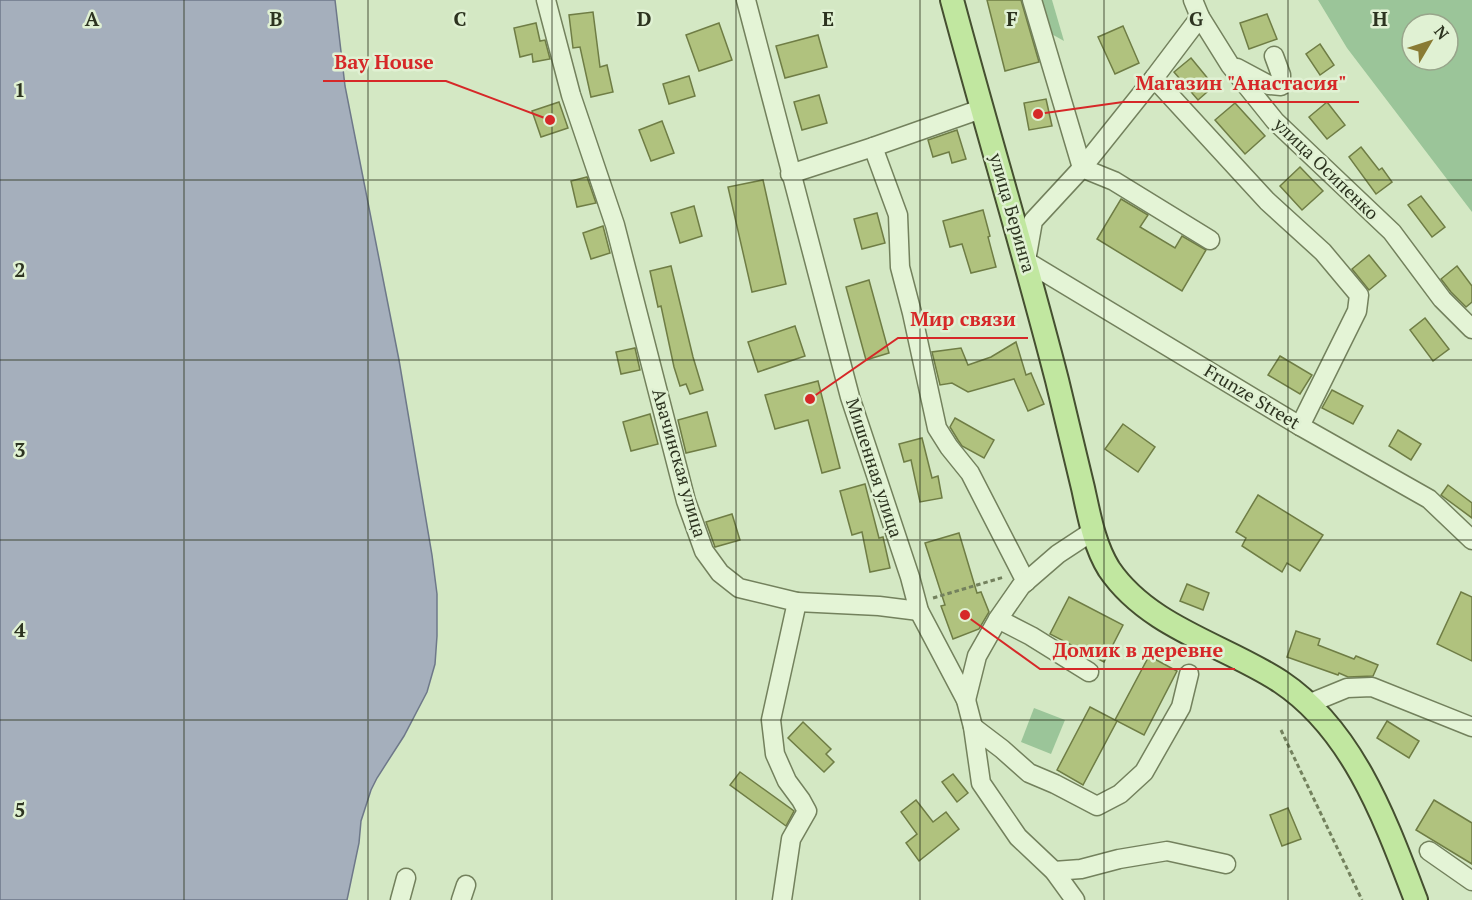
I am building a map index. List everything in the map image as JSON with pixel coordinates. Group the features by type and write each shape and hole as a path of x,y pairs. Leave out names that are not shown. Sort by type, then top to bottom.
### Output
{"main road":[{"name":"улица Беринга","path":"952,0 981,109 1026,261 1093,531 1109,568 1129,592 1150,610 1201,640 1269,675 1308,704 1345,748 1372,795 1416,900"}],"street":[{"name":"Авачинская улица","path":"546,0 571,95 615,225 686,501 704,551 720,573 739,588 797,602 918,607"},
{"name":"Мишенная улица","path":"746,0 850,397 918,607 966,700 973,727 981,783 1018,837 1054,871 1075,900"},
{"path":"1032,0 1082,168"},
{"name":"улица Осипенко","path":"1193,0 1200,17 1230,65 1275,121 1392,232 1442,299 1472,328"},
{"path":"1026,261 1033,221 1082,168 1200,17"},
{"path":"1230,65 1269,85 1281,86 1281,75 1274,56"},
{"path":"1154,78 1267,201 1323,252 1359,295 1357,311 1300,426"},
{"path":"790,174 981,109"},
{"path":"873,147 898,215 900,267 937,428 970,473 1026,582"},
{"path":"1082,168 1114,181 1210,240"},
{"name":"Frunze Street","path":"1026,261 1300,426 1429,500 1472,540"},
{"path":"966,700 977,656 998,619 1021,586 1058,554 1093,531"},
{"path":"782,900 792,839 807,811 787,781 775,754 771,720 797,602"},
{"path":"998,619 1031,636 1089,672"},
{"path":"973,727 1029,773 1097,806 1120,794 1144,772 1181,707 1189,674"},
{"path":"1308,704 1347,688 1372,687 1472,727"},
{"path":"1054,871 1081,869 1119,859 1167,851 1226,864"},
{"path":"1429,851 1472,881"},
{"path":"400,900 406,878"}],"path":[{"path":"918,607 1008,574"},
{"path":"1281,730 1362,900"}],"green space":[{"path":"1032,0 1052,0 1064,41 1041,28"},
{"path":"1318,0 1472,0 1472,212 1347,48"},
{"path":"1034,708 1065,720 1051,754 1021,742"}],"shaded area":[{"path":"0,0 335,0 345,86 399,360 437,594 435,664 427,692 404,736 371,790 361,821 359,843 347,900 0,900"}],"building":[{"path":"987,0 1021,0 1039,62 1005,71"},
{"path":"593,12 600,67 607,65 613,92 591,97 580,47 573,48 569,15"},
{"path":"1267,14 1277,39 1249,49 1240,23"},
{"path":"536,23 540,41 545,40 550,59 533,62 532,54 520,57 514,28"},
{"path":"719,23 732,60 699,71 686,35"},
{"path":"1123,26 1139,63 1115,74 1098,37"},
{"path":"818,35 827,67 785,78 776,46"},
{"path":"1320,44 1334,65 1320,75 1306,54"},
{"path":"1191,58 1214,86 1198,100 1174,72"},
{"path":"689,76 695,96 669,104 663,84"},
{"path":"819,95 827,123 802,130 794,102"},
{"path":"1046,99 1052,126 1029,130 1024,103"},
{"path":"559,102 568,128 541,137 532,111"},
{"path":"1327,102 1345,125 1327,139 1309,117"},
{"path":"1235,103 1265,136 1245,154 1215,120"},
{"path":"662,121 674,153 651,161 639,130"},
{"path":"957,130 966,159 952,163 949,152 933,157 928,140"},
{"path":"1361,147 1392,182 1376,194 1349,157"},
{"path":"1300,167 1323,191 1302,210 1280,186"},
{"path":"587,177 596,203 577,207 571,181"},
{"path":"763,180 786,284 752,292 728,187"},
{"path":"1421,196 1445,227 1432,237 1408,205"},
{"path":"1121,199 1148,215 1140,227 1175,248 1182,236 1206,250 1182,291 1097,239"},
{"path":"694,206 702,236 680,243 671,213"},
{"path":"983,210 996,267 971,273 962,244 950,247 943,221"},
{"path":"877,213 885,243 862,249 854,219"},
{"path":"603,226 610,253 591,259 583,233"},
{"path":"1369,255 1386,276 1369,290 1352,269"},
{"path":"671,266 703,390 690,394 686,384 680,386 661,306 658,307 650,271"},
{"path":"1457,266 1472,286 1472,302 1466,307 1441,279"},
{"path":"869,280 889,353 866,360 846,287"},
{"path":"1425,318 1449,349 1433,361 1410,330"},
{"path":"795,326 805,356 758,372 748,342"},
{"path":"1016,342 1026,375 1031,373 1044,404 1028,411 1014,379 968,392 952,383 940,385 932,352 961,348 968,365 991,357"},
{"path":"635,348 640,370 621,374 616,352"},
{"path":"1280,356 1312,375 1300,394 1268,375"},
{"path":"818,381 840,468 822,473 808,420 775,429 765,395"},
{"path":"1332,390 1363,406 1353,424 1322,408"},
{"path":"707,412 716,446 686,453 678,420"},
{"path":"650,414 658,444 631,451 623,422"},
{"path":"955,418 994,440 984,458 962,446 950,427"},
{"path":"1123,424 1155,447 1138,472 1105,449"},
{"path":"1398,430 1421,444 1411,460 1389,446"},
{"path":"922,438 932,478 938,476 942,498 920,502 911,460 904,462 899,444"},
{"path":"865,484 879,538 883,537 890,568 870,572 862,532 852,535 840,491"},
{"path":"1448,485 1472,503 1472,518 1441,495"},
{"path":"1258,495 1323,535 1300,571 1287,563 1282,572 1242,546 1246,538 1236,532"},
{"path":"732,514 740,540 715,547 706,522"},
{"path":"959,533 977,593 981,592 989,612 979,629 953,639 941,606 945,605 925,543"},
{"path":"1187,584 1209,593 1203,610 1180,601"},
{"path":"1461,592 1472,597 1472,661 1437,644"},
{"path":"1069,597 1123,625 1104,662 1050,634"},
{"path":"1296,631 1320,639 1318,645 1354,659 1356,656 1378,665 1373,676 1348,677 1339,673 1338,675 1287,657"},
{"path":"1149,656 1177,671 1144,735 1115,720"},
{"path":"1090,707 1117,721 1083,785 1057,770"},
{"path":"1387,721 1419,741 1409,758 1377,738"},
{"path":"803,722 831,749 826,754 834,762 824,772 788,738"},
{"path":"740,772 794,811 786,826 730,785"},
{"path":"953,774 968,793 957,802 942,782"},
{"path":"916,800 933,822 946,812 959,829 919,861 906,843 917,834 901,812"},
{"path":"1434,800 1472,823 1472,864 1416,830"},
{"path":"1288,808 1301,839 1282,846 1270,815"}],"place":[{"name":"Магазин \"Анастасия\"","path":"1038,114"},
{"name":"Bay House","path":"550,120"},
{"name":"Мир связи","path":"810,399"},
{"name":"Домик в деревне","path":"965,615"}]}
